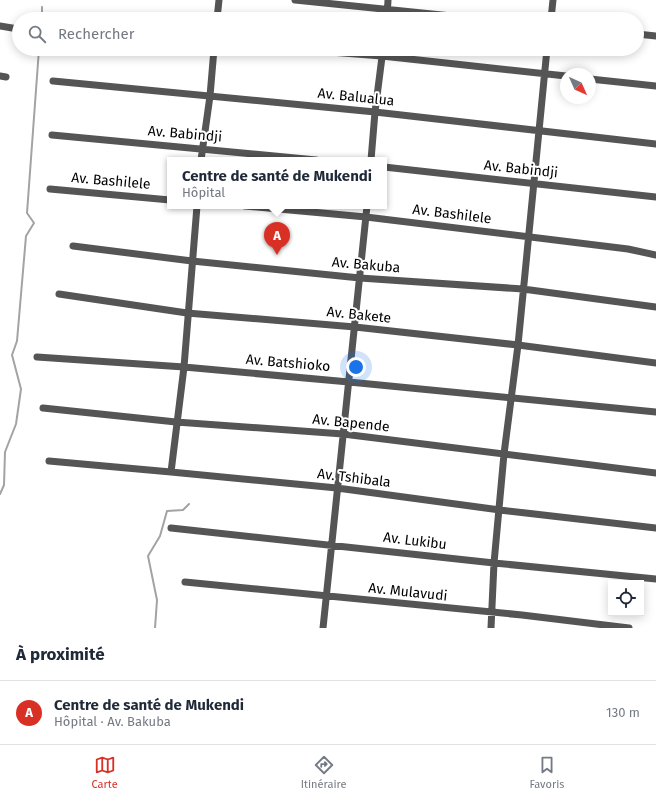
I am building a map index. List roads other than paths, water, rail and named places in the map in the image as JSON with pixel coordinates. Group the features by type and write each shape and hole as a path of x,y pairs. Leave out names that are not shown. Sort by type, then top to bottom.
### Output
{"street":[{"path":"218,12 219,0"},
{"path":"295,0 409,12"},
{"path":"388,0 388,10"},
{"path":"552,12 553,0"},
{"path":"0,26 12,28"},
{"path":"644,35 656,36"},
{"path":"201,157 210,96 213,56"},
{"path":"371,157 382,56"},
{"path":"405,56 560,75"},
{"path":"491,628 494,563 504,454 518,345 546,56"},
{"path":"596,80 656,86"},
{"name":"Av. Balualua","path":"53,81 375,112 656,144"},
{"name":"Av. Babindji","path":"52,135 285,157"},
{"name":"Av. Babindji","path":"387,167 656,197"},
{"name":"Av. Bashilele","path":"50,189 167,200"},
{"path":"171,472 184,367 187,313 197,209"},
{"name":"Av. Bashilele","path":"281,209 366,216 628,249 656,254"},
{"path":"323,628 342,434 349,382 367,209"},
{"name":"Av. Bakuba","path":"73,246 192,261 360,278 523,288 656,307"},
{"name":"Av. Bakete","path":"59,294 187,313 355,327 656,362"},
{"name":"Av. Batshioko","path":"37,357 184,367 656,412"},
{"name":"Av. Bapende","path":"43,408 176,422 342,434 656,472"},
{"name":"Av. Tshibala","path":"49,461 337,488 500,510 656,528"},
{"name":"Av. Lukibu","path":"172,528 656,579"},
{"name":"Av. Mulavudi","path":"185,582 629,628"}],"waterway":[{"path":"42,7 42,12"},
{"path":"0,494 4,485 5,452 16,424 21,389 12,355 17,341 26,236 34,223 27,213 38,56"},
{"path":"155,628 157,600 148,556 160,536 167,511 183,510 189,504"}],"place":[{"name":"Centre de santé de Mukendi","path":"277,255"}]}
